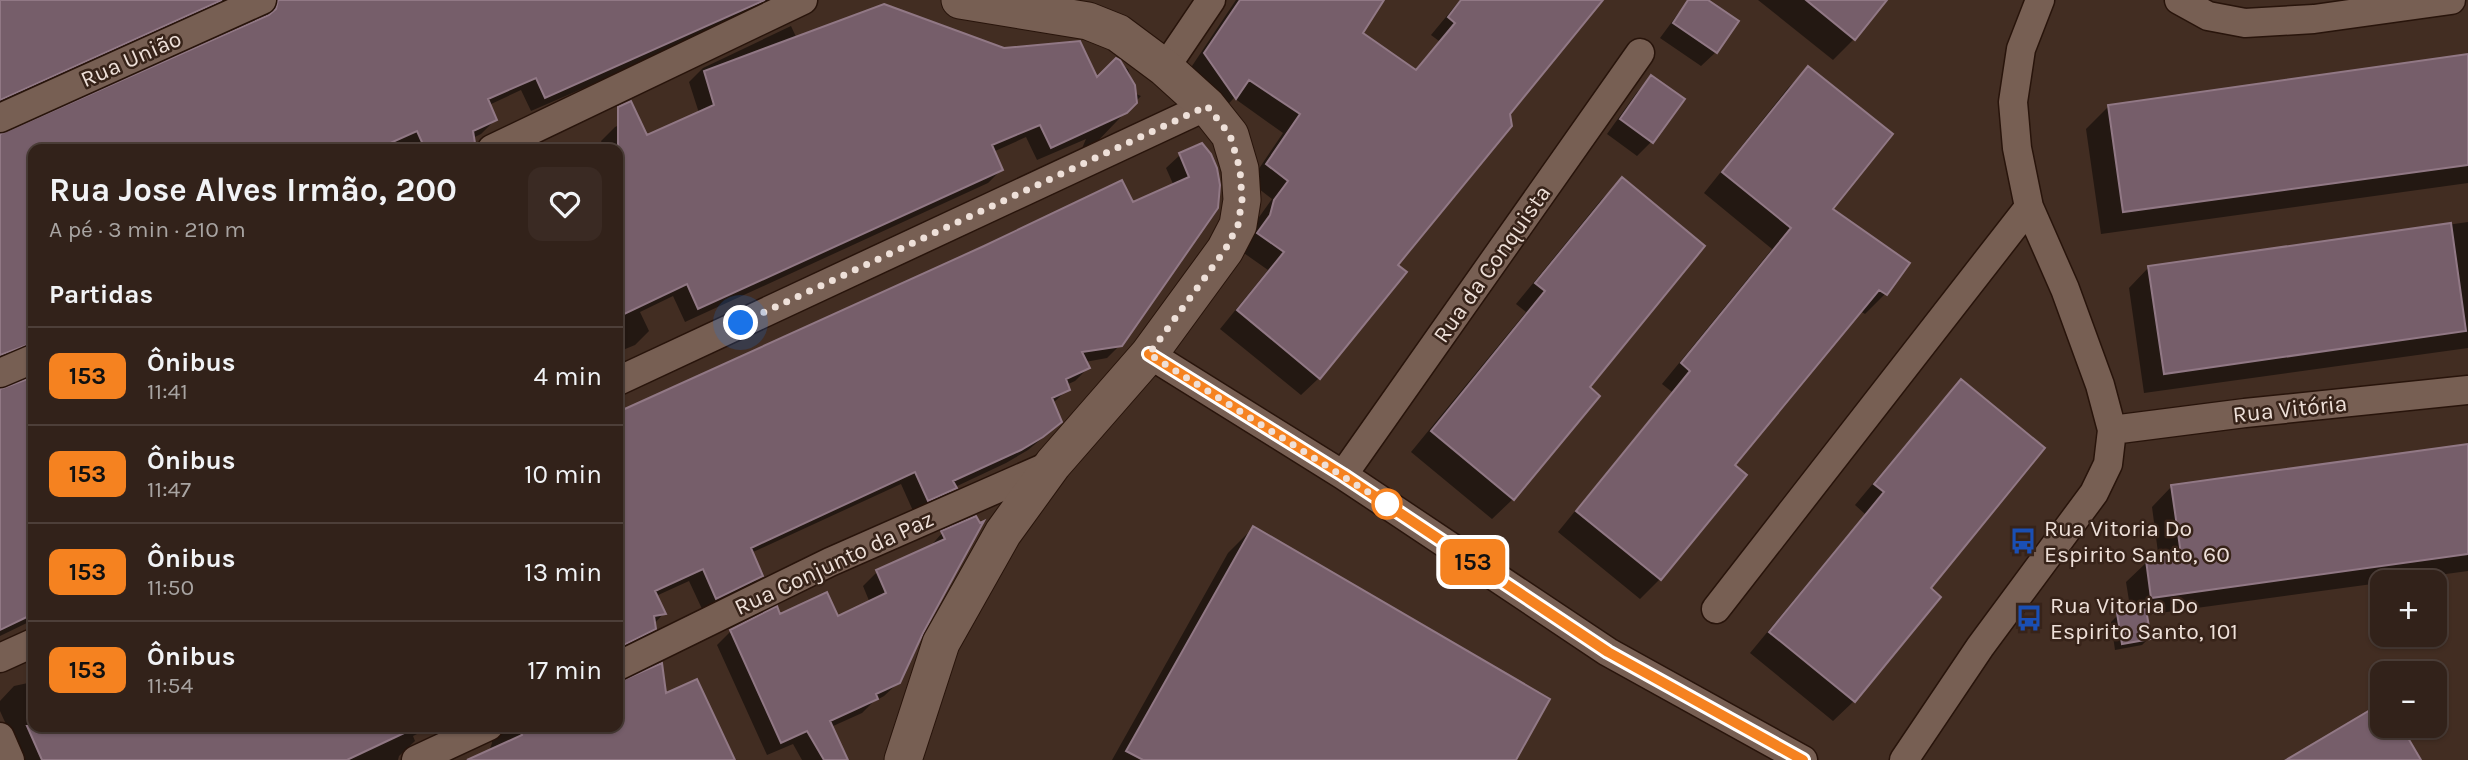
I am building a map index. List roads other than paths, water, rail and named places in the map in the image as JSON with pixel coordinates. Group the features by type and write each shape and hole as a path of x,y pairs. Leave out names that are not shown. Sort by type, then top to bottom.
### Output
{"street":[{"name":"Rua União","path":"0,118 262,0"},
{"path":"502,144 803,0"},
{"path":"903,760 941,643 1003,533 1053,464 1149,354 1225,250 1238,225 1242,200 1240,169 1230,135 1207,106 1165,68 1118,33 1036,6 960,0"},
{"path":"1165,68 1212,0"},
{"path":"1904,760 1980,647 2094,493 2108,464 2112,430 2100,385 2065,289 2029,207 2017,148 2013,102 2021,50 2040,0"},
{"path":"2179,0 2208,16 2245,23 2314,19 2451,0"},
{"name":"Rua da Conquista","path":"1343,475 1640,53"},
{"path":"623,379 1207,106"},
{"path":"1716,609 2029,207"},
{"path":"1149,354 1343,475 1608,652 1803,760"},
{"path":"0,373 28,361"},
{"name":"Rua Vitória","path":"2112,430 2468,390"},
{"name":"Rua Conjunto da Paz","path":"623,664 830,562 1053,464"},
{"path":"0,658 28,645"},
{"path":"416,760 476,732"},
{"path":"0,737 10,760"}],"place":[{"name":"Rua Vitoria Do Espirito Santo, 60","path":"2023,541"},
{"name":"Rua Vitoria Do Espirito Santo, 101","path":"2029,618"}]}
